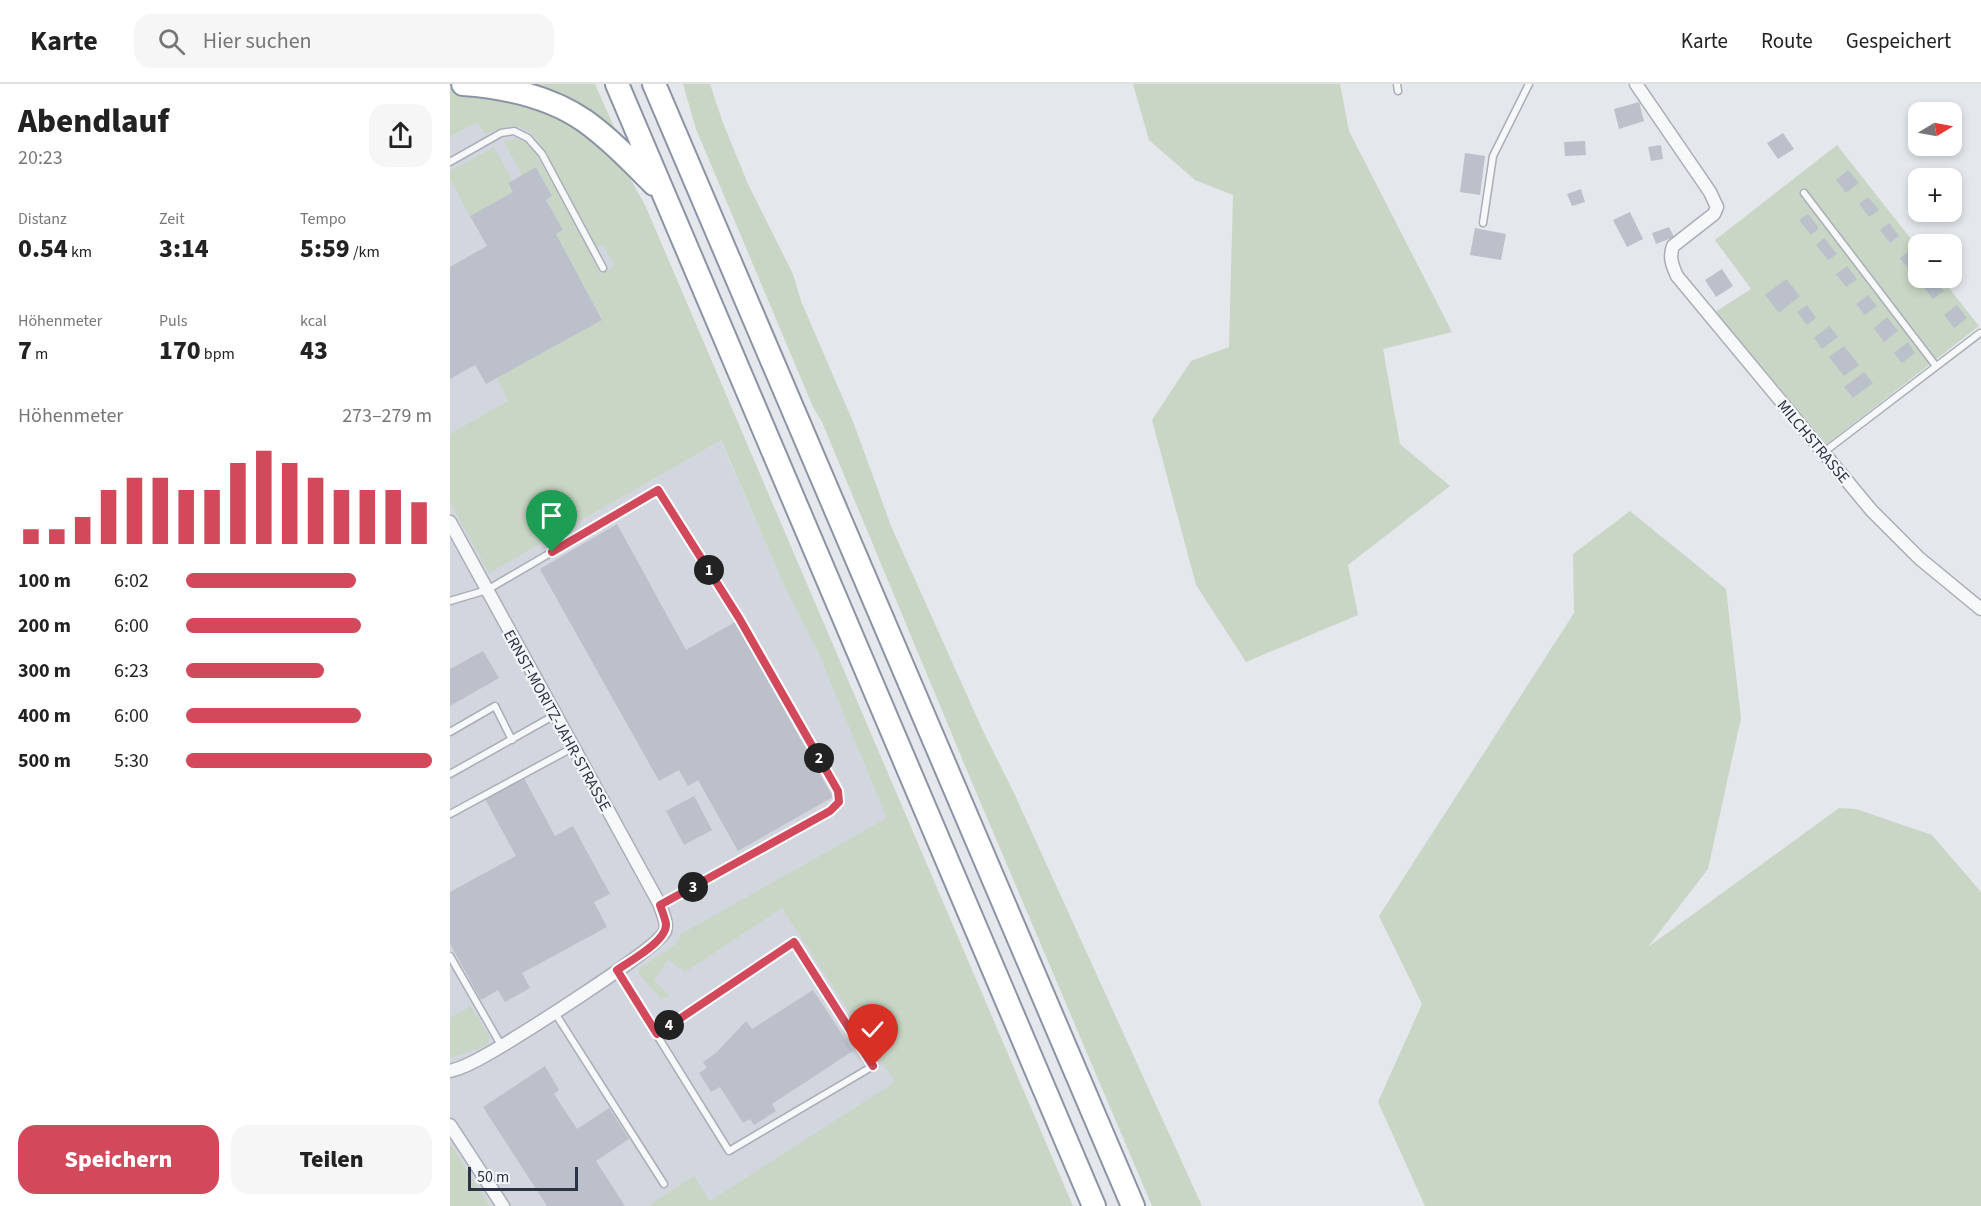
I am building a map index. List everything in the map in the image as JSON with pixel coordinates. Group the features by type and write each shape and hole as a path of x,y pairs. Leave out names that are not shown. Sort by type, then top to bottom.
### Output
{"highway":[{"path":"463,84 494,86 528,94 585,121 628,158 663,193"},
{"path":"617,84 1094,1206"},
{"path":"654,84 1133,1206"},
{"path":"669,120 670,84"}],"street":[{"name":"MILCHSTRASSE","path":"1636,84 1710,192 1717,207 1714,214 1679,239 1673,246 1671,263 1677,276 1872,511 1919,558 1981,609"},
{"name":"ERNST-MORITZ-JAHR-STRASSE","path":"450,522 660,905 666,925 664,932 656,943 617,970"},
{"path":"450,1071 487,1054 617,970"},
{"path":"450,1125 502,1206"}],"lane":[{"path":"1483,223 1493,156 1529,84"},
{"path":"450,162 501,133 514,131 528,138 542,154 603,268"},
{"path":"1804,193 1936,366"},
{"path":"1823,453 1980,333"},
{"path":"450,601 487,590 658,490 739,618 838,791 839,802 830,811 660,905"},
{"path":"450,732 495,706 512,740"},
{"path":"450,774 555,715"},
{"path":"450,814 572,748"},
{"path":"617,970 729,1152 873,1066 794,942 657,1034"},
{"path":"450,956 501,1045"},
{"path":"554,1012 664,1184"}],"shaded area":[{"path":"529,119 619,210 786,589 819,654 1056,1206 490,1206 450,1143 450,137 477,122"}],"green space":[{"path":"525,84 595,84 615,129 612,134"},
{"path":"683,84 710,84 748,184 793,274 801,301 854,424 891,526 1202,1206 1152,1206 696,129"},
{"path":"1133,84 1340,84 1349,131 1452,332 1383,349 1400,444 1450,486 1348,565 1358,615 1246,662 1196,585 1152,420 1191,361 1229,347 1233,195 1195,180 1149,140"},
{"path":"450,90 482,91 563,115 614,159 631,180 645,205 1073,1206 648,1206 694,1176 710,1201 895,1082 782,908 685,972 668,960 654,980 670,997 661,999 638,973 640,968 676,944 681,934 887,818 818,652 786,590 721,440 489,573 450,502 450,434 508,401 497,378 602,319 556,234 563,230 546,200 552,196 537,167 522,175 504,141 517,139 526,142 534,151 591,250 589,252 601,274 615,266 603,244 597,247 543,149 525,129 503,127 485,134 477,122 450,137"},
{"path":"1837,145 1908,235 1908,288 1949,288 1979,326 1827,444 1715,312 1751,289 1715,240"},
{"path":"494,147 512,180 508,183 513,192 470,216 450,179 450,171"},
{"path":"1630,511 1726,589 1741,718 1708,869 1648,947 1839,808 1856,809 1932,835 1981,892 1981,1206 1425,1206 1378,1102 1422,1004 1379,916 1574,613 1573,554"},
{"path":"471,1006 490,1038 486,1046 450,1058 450,1018"},
{"path":"450,1143 490,1206 450,1206"}],"building":[{"path":"1639,102 1644,121 1619,129 1614,109"},
{"path":"1783,133 1794,149 1778,159 1767,143"},
{"path":"1585,141 1586,155 1565,156 1564,142"},
{"path":"1661,145 1663,159 1651,161 1648,147"},
{"path":"1465,153 1485,156 1480,195 1460,192"},
{"path":"536,167 552,196 546,200 563,230 556,234 602,320 486,384 475,365 450,379 450,267 487,246 470,216 513,192 508,183"},
{"path":"1848,170 1859,183 1846,193 1836,180"},
{"path":"1581,189 1585,202 1572,206 1567,194"},
{"path":"1868,197 1879,210 1869,217 1859,204"},
{"path":"1630,212 1643,239 1627,247 1613,220"},
{"path":"1808,214 1819,228 1811,235 1799,220"},
{"path":"1889,223 1899,236 1890,243 1880,230"},
{"path":"1669,227 1674,237 1656,244 1652,233"},
{"path":"1475,228 1506,234 1501,260 1470,255"},
{"path":"1824,238 1837,254 1828,260 1816,245"},
{"path":"1908,252 1908,268 1900,258"},
{"path":"1847,266 1857,279 1846,287 1836,274"},
{"path":"1722,269 1733,286 1716,297 1705,280"},
{"path":"1786,279 1800,296 1779,313 1765,295"},
{"path":"1924,288 1941,288 1944,291 1933,299"},
{"path":"1868,295 1877,306 1865,315 1856,304"},
{"path":"1807,305 1816,318 1807,325 1797,312"},
{"path":"1957,305 1967,318 1954,328 1944,315"},
{"path":"1887,317 1898,331 1884,342 1874,328"},
{"path":"1829,326 1838,337 1822,349 1814,338"},
{"path":"1908,342 1915,353 1902,363 1894,353"},
{"path":"1844,346 1859,365 1844,376 1829,357"},
{"path":"1864,372 1873,383 1853,398 1844,387"},
{"path":"617,524 686,650 735,622 833,797 738,851 698,780 688,786 679,770 659,781 540,569"},
{"path":"483,651 499,678 450,706 450,669"},
{"path":"524,778 555,836 573,826 610,894 594,902 607,927 522,973 530,988 505,1002 498,990 481,1000 450,944 450,892 516,856 485,799"},
{"path":"694,796 712,830 684,845 666,811"},
{"path":"813,990 853,1051 772,1104 776,1111 754,1125 750,1119 743,1123 720,1087 711,1092 699,1073 707,1068 703,1062 716,1053 746,1021 752,1029"},
{"path":"545,1066 559,1090 554,1094 577,1129 609,1108 629,1139 596,1161 625,1206 547,1206 483,1107"}],"route":[{"path":"552,552 658,490 739,618 838,791 839,802 830,811 660,905 666,925 664,932 656,943 617,970 657,1034 794,942 873,1066"}]}
